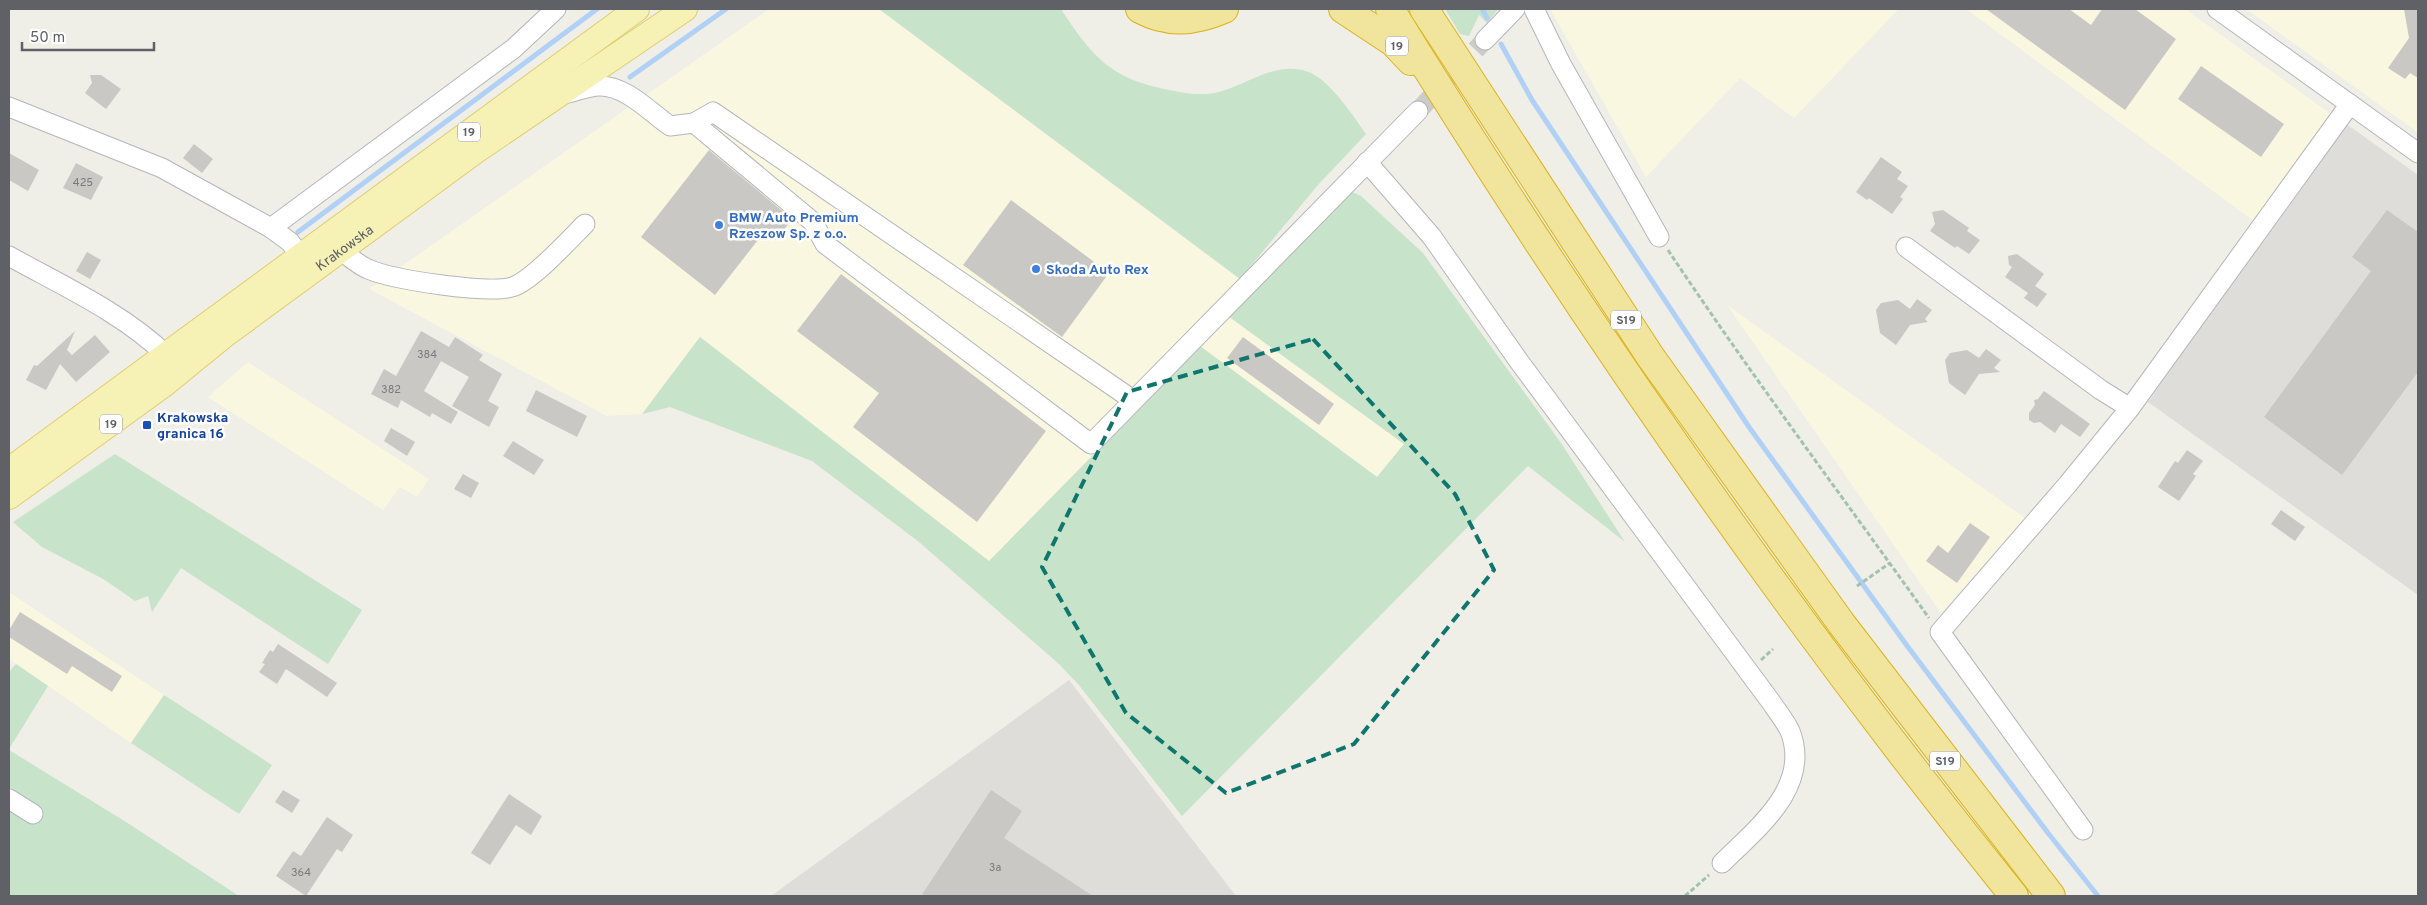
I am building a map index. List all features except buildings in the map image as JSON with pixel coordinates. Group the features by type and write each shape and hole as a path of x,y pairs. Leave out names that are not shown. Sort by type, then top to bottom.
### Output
{"highway":[{"path":"1140,9 1160,18 1186,20 1200,18 1224,9"},
{"name":"19","path":"1343,9 1393,42 1443,94"},
{"name":"S19","path":"1390,9 1536,237 1718,504 1813,634 2014,896"},
{"name":"S19","path":"1424,9 1550,205 1661,372 1841,623 2051,896"}],"main road":[{"name":"Krakowska","path":"9,497 164,384 306,264 637,9"},
{"name":"Krakowska","path":"9,470 166,355 306,264 340,250 552,97 685,9"}],"street":[{"path":"267,225 513,49 556,9"},
{"path":"1485,40 1515,9"},
{"path":"1534,9 1561,64 1659,238"},
{"path":"2217,9 2418,153"},
{"path":"552,97 598,86 610,86 670,126 694,123 713,112 1133,400"},
{"path":"2083,830 1940,632 2068,484 2130,408 2350,104"},
{"path":"9,108 162,168 267,225 290,242 306,264"},
{"path":"694,123 812,222 825,244 1091,444 1418,111"},
{"path":"1367,162 1432,237 1518,360 1771,702 1790,731 1794,751 1794,768 1785,794 1772,814 1722,863"},
{"path":"340,250 367,269 389,276 489,290 514,287 540,268 585,224"},
{"path":"1906,247 2101,390 2130,408"},
{"path":"9,256 90,301 148,339 166,355"},
{"path":"9,799 33,814"}],"path":[{"path":"1659,238 1729,342 1805,443 1940,632"},
{"path":"1857,586 1890,563"},
{"path":"1685,896 1722,863"}],"highlighted area":[{"path":"1313,339 1455,494 1494,570 1354,744 1226,793 1126,713 1042,567 1127,392"}],"shaded area":[{"path":"769,9 879,9 1240,279 1214,306 1404,444 1377,477 1200,346 989,561 700,337 642,414 607,416 369,289"},
{"path":"1550,9 1899,9 1794,118 1740,78 1646,177"},
{"path":"1966,9 2185,9 2331,114 2255,222"},
{"path":"2246,9 2418,9 2418,133 2409,126"},
{"path":"2345,123 2418,175 2418,595 2148,402"},
{"path":"1727,305 2025,518 1941,613"},
{"path":"248,362 429,479 417,497 400,487 383,510 208,397"},
{"path":"9,592 164,695 131,743 9,659"},
{"path":"1069,680 1236,896 771,896"}],"green space":[{"path":"879,9 1061,9 1094,53 1118,72 1149,85 1186,93 1215,93 1263,74 1288,69 1300,70 1313,74 1328,85 1366,134 1317,186 1240,279"},
{"path":"1445,9 1498,9 1487,23 1479,15 1469,36 1460,34"},
{"path":"1352,192 1361,196 1423,253 1561,443 1625,542 1528,466 1182,816 1078,684 1059,664 919,542 812,461 670,407 642,414 700,337 989,561 1200,346 1377,477 1404,444 1228,316"},
{"path":"115,454 362,610 328,664 181,568 152,612 148,596 135,601 105,580 42,547 13,522"},
{"path":"16,664 48,686 9,749 9,672"},
{"path":"164,695 272,765 239,814 131,743"},
{"path":"9,750 126,822 239,896 9,896"}],"waterway":[{"path":"298,232 597,9"},
{"path":"630,77 726,9"},
{"path":"1482,9 1487,18"},
{"path":"1501,44 1532,100 1749,427 1908,647 2048,833 2098,896"}],"tunnel":[{"path":"1418,111 1485,40"}],"place":[{"name":"BMW Auto Premium Rzeszow Sp. z o.o.","path":"719,225"},
{"name":"Skoda Auto Rex","path":"1036,269"},
{"name":"Krakowska granica 16","path":"147,425"}]}
